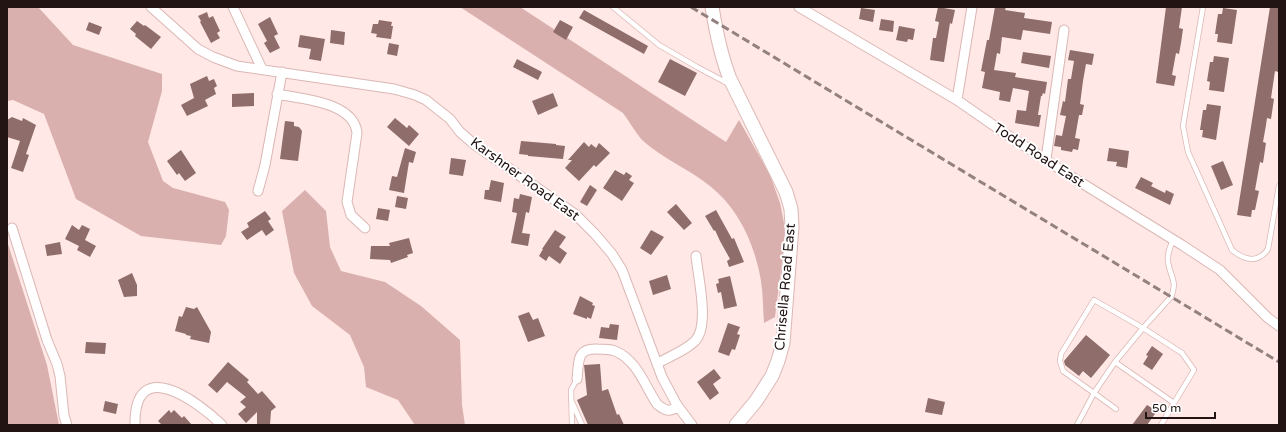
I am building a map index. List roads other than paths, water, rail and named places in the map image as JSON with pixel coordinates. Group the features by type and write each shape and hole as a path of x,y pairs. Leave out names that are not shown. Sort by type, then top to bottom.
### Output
{"street":[{"name":"Karshner Road East","path":"151,7 198,49 224,62 237,66 394,89 426,100 450,118 460,132 475,145 575,214 612,254 622,270 662,376 677,405 692,425"},
{"path":"233,7 262,69"},
{"name":"Chrisella Road East","path":"712,7 723,58 733,86 786,192 791,209 792,227 783,344 778,361 767,385 736,425"},
{"name":"Todd Road East","path":"799,7 814,11 957,100 1072,177 1220,270 1268,318 1279,326"},
{"path":"957,100 972,7"},
{"path":"1046,159 1064,30"},
{"path":"258,191 265,165 282,72"},
{"path":"278,94 330,104 344,112 354,124 357,133 347,202 351,215 365,228"},
{"path":"12,228 47,340 57,364 60,376 64,416 67,425"},
{"path":"658,363 689,346 695,341 701,332 703,310 696,256"},
{"path":"576,379 580,356 583,351 591,349 614,350 628,360 634,367 657,404 662,409 667,411 671,410 677,405"},
{"path":"135,425 139,397 145,391 158,388 183,394 210,413 222,425"}],"lane":[{"path":"613,7 659,45 733,86"},
{"path":"1203,7 1183,126 1188,152 1232,250 1239,255 1245,258 1254,259 1264,256 1268,250 1279,186"},
{"path":"1077,425 1094,393 1115,362 1174,292 1175,284 1168,262 1168,252 1173,240"},
{"path":"1116,409 1063,371 1060,361 1061,354 1094,300 1143,328 1182,353 1194,370 1161,425"},
{"path":"1115,362 1174,403"},
{"path":"572,425 571,390 576,379"},
{"path":"571,401 582,425"}],"railway":[{"path":"691,7 1279,362"}]}
